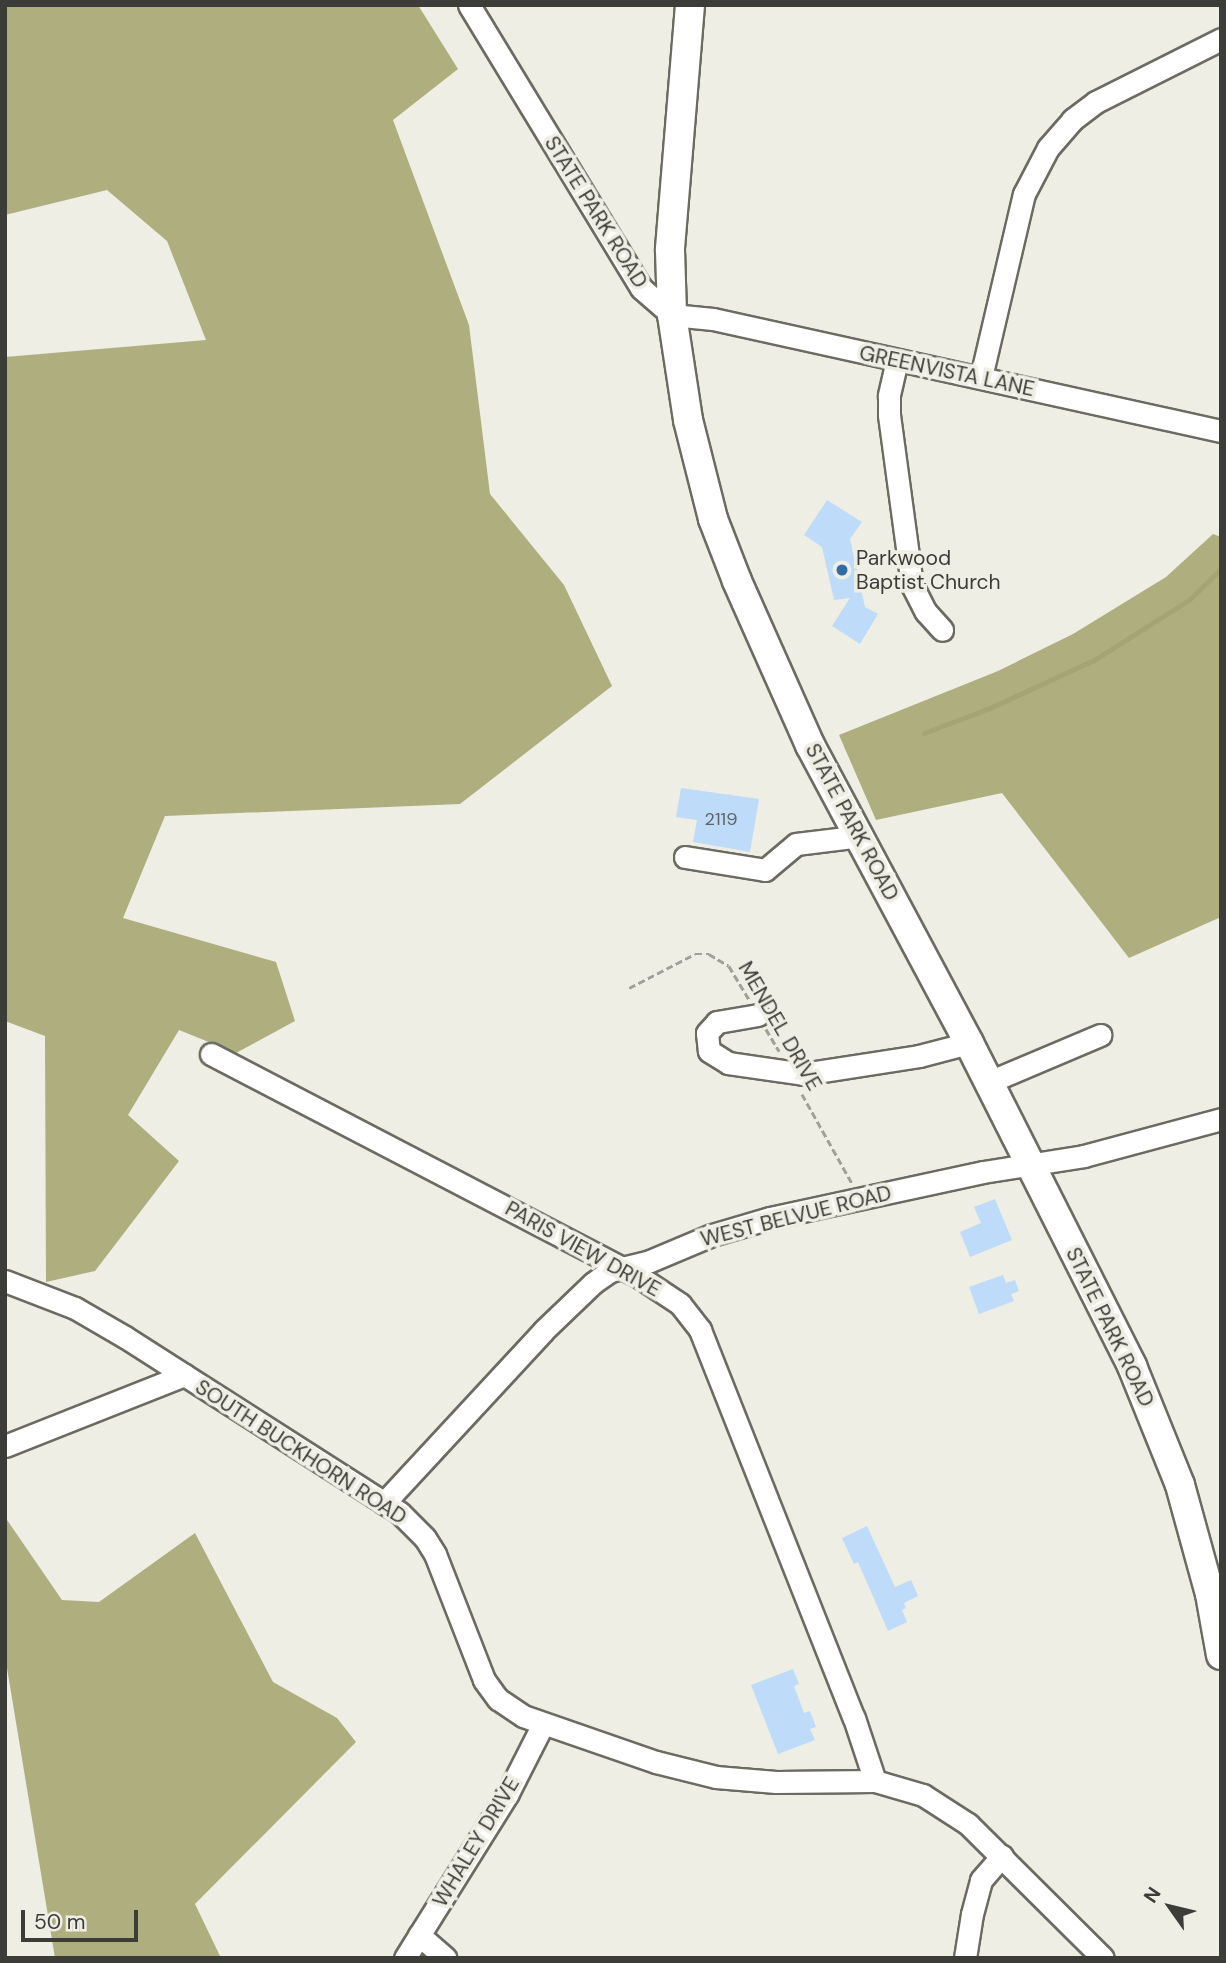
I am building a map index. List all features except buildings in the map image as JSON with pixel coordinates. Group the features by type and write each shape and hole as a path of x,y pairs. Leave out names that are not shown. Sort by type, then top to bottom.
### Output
{"main road":[{"path":"672,315 670,250 690,5"},
{"name":"STATE PARK ROAD","path":"672,315 688,420 713,519 737,581 810,744 969,1043 1132,1366 1162,1435 1192,1525 1220,1641"}],"street":[{"name":"STATE PARK ROAD","path":"469,5 641,289 672,315"},
{"path":"981,377 1024,194 1048,148 1072,120 1096,102 1221,39"},
{"name":"GREENVISTA LANE","path":"672,315 713,319 1221,431"},
{"path":"897,360 889,396 889,415 912,586 926,612 942,630"},
{"path":"685,858 765,870 796,844 861,836"},
{"path":"758,1015 717,1022 707,1033 709,1051 728,1063 790,1072 833,1072 969,1043"},
{"path":"989,1082 1100,1035"},
{"name":"PARIS VIEW DRIVE","path":"211,1054 620,1268 680,1304 700,1330 855,1718 875,1781"},
{"name":"WEST BELVUE ROAD","path":"384,1503 543,1331 593,1283 620,1268 650,1261 712,1235 858,1199 1147,1141 1221,1119"},
{"name":"SOUTH BUCKHORN ROAD","path":"5,1281 75,1308 384,1503 414,1526 435,1554 449,1585 478,1668 490,1690 505,1705 544,1724 656,1762 716,1777 776,1782 875,1781 910,1790 938,1802 968,1824 1103,1958"},
{"path":"5,1446 184,1375"},
{"name":"WHALEY DRIVE","path":"405,1958 508,1793 544,1724"},
{"path":"965,1958 981,1880 1002,1856"},
{"path":"419,1935 445,1958"}],"path":[{"name":"MENDEL DRIVE","path":"629,988 695,954 709,954 729,966 858,1199"}],"shaded area":[{"path":"5,5 418,5 458,69 393,120 469,325 490,494 564,585 612,686 460,804 165,816 123,918 276,962 295,1021 236,1053 179,1030 128,1115 179,1161 95,1271 46,1282 45,1036 5,1021 5,357 206,340 167,241 107,190 5,215"},
{"path":"1213,534 1221,537 1221,917 1129,958 1002,793 876,820 839,735 998,671 1073,634 1166,577"},
{"path":"5,1517 62,1600 99,1602 195,1533 273,1682 337,1718 356,1742 195,1904 221,1958 55,1958 5,1656"}],"waterway":[{"path":"924,733 990,708 1096,659 1189,600 1221,569"}],"place":[{"name":"Parkwood Baptist Church","path":"842,570"}]}
